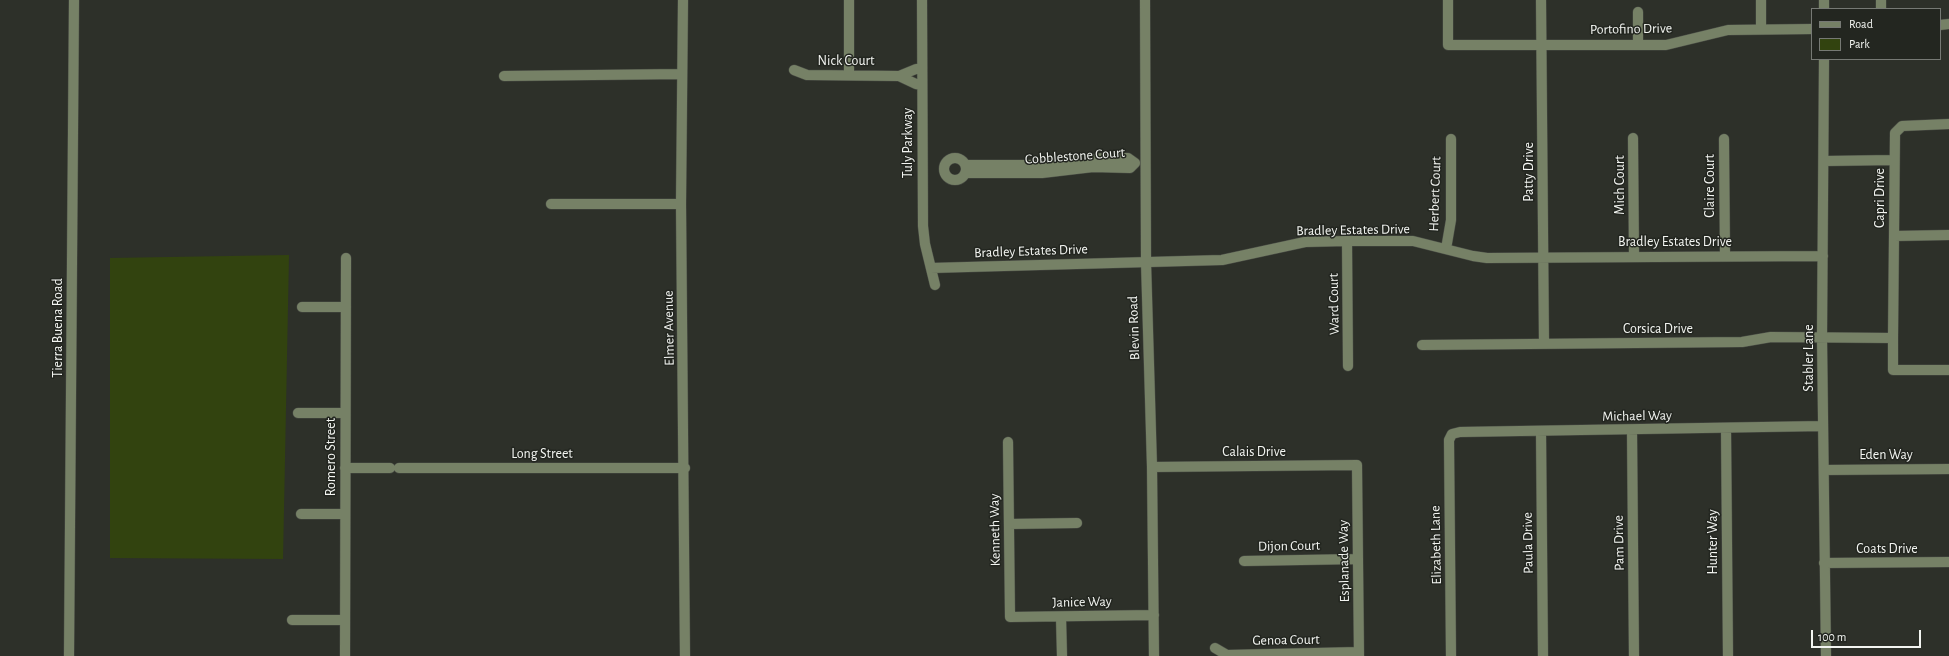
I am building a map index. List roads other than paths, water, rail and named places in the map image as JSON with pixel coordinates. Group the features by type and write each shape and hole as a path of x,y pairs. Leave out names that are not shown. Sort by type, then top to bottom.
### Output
{"street":[{"name":"Tierra Buena Road","path":"69,656 74,0"},
{"name":"Elmer Avenue","path":"683,0 681,204 685,656"},
{"path":"849,0 849,75"},
{"name":"Tuly Parkway","path":"922,0 923,226 935,285"},
{"name":"Blevin Road","path":"1145,0 1146,262 1152,467 1154,656"},
{"name":"Portofino Drive","path":"1448,0 1448,45 1666,45 1728,30 1811,29"},
{"name":"Patty Drive","path":"1541,0 1543,44 1542,256 1544,344"},
{"path":"1760,0 1761,29"},
{"path":"1638,12 1638,45"},
{"name":"Stabler Lane","path":"1824,60 1825,161 1822,337 1826,656"},
{"name":"Nick Court","path":"794,70 807,75 898,76 916,69 922,69"},
{"path":"504,76 682,74"},
{"name":"Nick Court","path":"898,76 922,85"},
{"name":"Capri Drive","path":"1894,236 1895,133 1902,126 1949,124"},
{"name":"Mich Court","path":"1633,138 1634,256"},
{"name":"Herbert Court","path":"1446,249 1451,220 1451,139"},
{"name":"Claire Court","path":"1724,139 1725,256"},
{"name":"Cobblestone Court","path":"966,169 1029,169 1128,158 1135,163 1146,163"},
{"name":"Capri Drive","path":"1825,161 1894,160"},
{"path":"551,204 681,204"},
{"path":"1949,235 1894,236 1893,338 1893,370 1949,370"},
{"name":"Bradley Estates Drive","path":"932,268 1046,266 1069,263 1222,260 1305,242 1413,242 1487,258 1542,256 1823,256"},
{"name":"Ward Court","path":"1347,242 1348,366"},
{"name":"Romero Street","path":"344,656 346,258"},
{"path":"302,307 346,307"},
{"name":"Corsica Drive","path":"1422,345 1742,342 1771,337 1893,338"},
{"path":"298,413 345,413"},
{"name":"Michael Way","path":"1452,434 1460,432 1823,426"},
{"name":"Hunter Way","path":"1726,428 1728,656"},
{"name":"Pam Drive","path":"1632,430 1634,656"},
{"name":"Paula Drive","path":"1541,431 1543,656"},
{"name":"Elizabeth Lane","path":"1451,656 1449,440 1452,434"},
{"name":"Kenneth Way","path":"1008,442 1010,618"},
{"name":"Calais Drive","path":"1152,467 1357,465"},
{"name":"Esplanade Way","path":"1357,465 1359,654"},
{"name":"Long Street","path":"345,468 684,468"},
{"name":"Eden Way","path":"1824,470 1949,469"},
{"path":"301,514 345,514"},
{"path":"1009,524 1077,523"},
{"name":"Dijon Court","path":"1244,561 1358,560"},
{"name":"Coats Drive","path":"1824,563 1949,562"},
{"name":"Janice Way","path":"1010,618 1154,614"},
{"path":"1061,617 1062,656"},
{"path":"292,620 345,620"},
{"name":"Genoa Court","path":"1215,648 1227,655 1359,654"}]}
